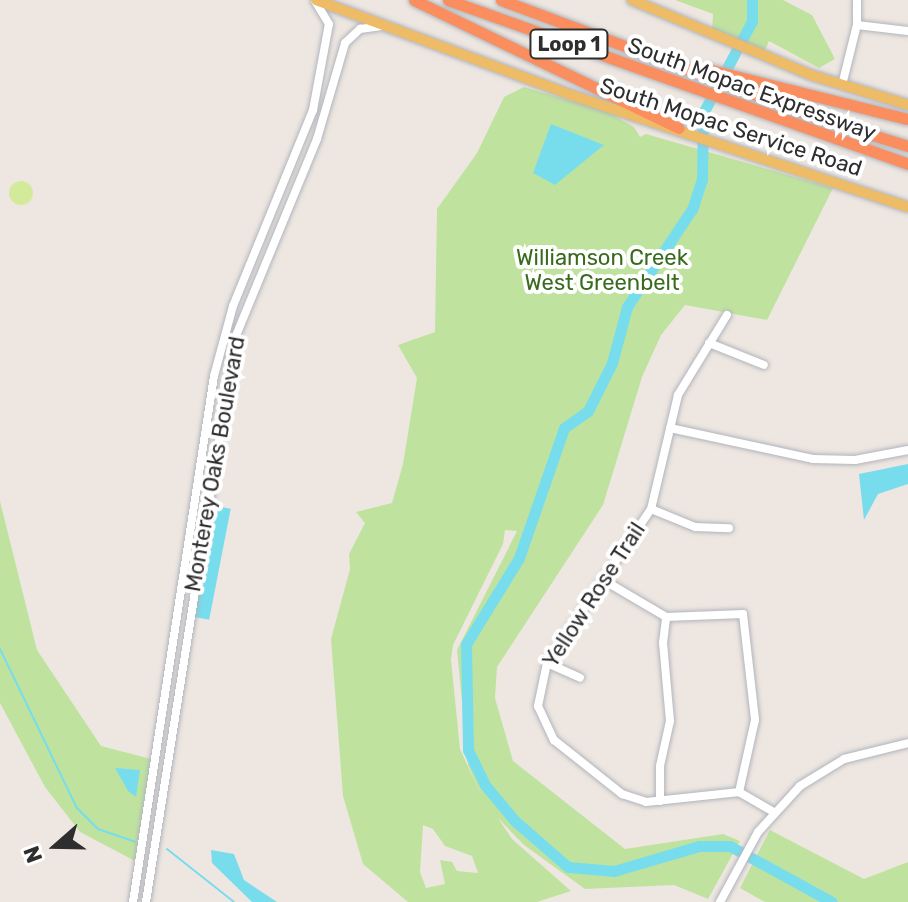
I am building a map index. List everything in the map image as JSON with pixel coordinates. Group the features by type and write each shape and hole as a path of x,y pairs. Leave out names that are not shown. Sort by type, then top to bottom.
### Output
{"highway":[{"path":"414,0 679,128"},
{"name":"South Mopac Expressway","path":"448,0 749,110 908,164"},
{"name":"South Mopac Expressway","path":"501,0 908,146"},
{"path":"757,90 908,119"}],"main road":[{"name":"South Mopac Service Road","path":"316,0 571,95 679,128 908,207"},
{"path":"632,0 763,55 842,85 908,105"}],"street":[{"name":"Monterey Oaks Boulevard","path":"133,902 214,376 233,306 313,110 329,24 316,0"},
{"path":"842,85 857,25 857,0"},
{"path":"857,25 908,31"},
{"name":"Monterey Oaks Boulevard","path":"146,902 235,338 317,139 345,43 360,29 386,26"},
{"name":"Yellow Rose Trail","path":"727,315 678,395 651,509 547,663 538,706 554,740 622,794 660,801 739,792"},
{"path":"709,343 764,365"},
{"path":"670,428 813,459 855,460 908,450"},
{"path":"651,509 695,527 729,528"},
{"path":"605,581 666,617 735,611 745,618 755,720 739,792 772,811"},
{"path":"660,801 660,766 670,721 663,643 666,617"},
{"path":"547,663 580,678"},
{"path":"720,902 772,811 808,780 844,759 908,743"}],"green space":[{"path":"675,0 783,0 812,15 835,59 819,68 769,41 763,55 712,33 713,14"},
{"name":"Williamson Creek West Greenbelt","path":"524,87 606,111 634,127 640,137 646,134 833,188 767,320 685,305 661,335 642,377 603,505 497,667 495,698 513,761 625,849 723,834 740,841 708,899 674,885 585,889 524,845 498,818 512,839 571,891 537,902 408,902 363,864 343,796 331,639 350,569 349,554 365,523 356,512 392,503 403,464 417,378 398,345 435,332 437,209 477,153 504,97","holes":["505,530 517,531 457,650 468,765 482,797 460,749 451,660 453,645 503,544","423,825 433,829 445,846 472,856 478,873 457,871 452,862 440,860 445,884 426,888 420,872"]},
{"path":"21,181 32,188 33,193 26,204 21,205 10,198 9,193 16,182"},
{"path":"0,501 37,650 101,746 155,760 139,863 80,832 45,787 0,703"},
{"path":"770,830 864,879 908,862 908,902 765,902 740,888"}],"water":[{"path":"551,124 604,145 555,185 533,173"},
{"path":"908,464 908,484 878,494 864,520 859,474"},
{"path":"216,506 231,509 209,620 194,617"},
{"path":"115,768 140,770 136,797 128,791"},
{"path":"211,850 234,854 244,880 277,902 252,902 212,863"}],"waterway":[{"path":"752,0 752,21 703,113 702,179 692,209 627,307 612,363 588,411 564,428 519,558 466,644 468,750 485,785 515,821 568,867 614,871 699,846 730,846 832,902"},
{"path":"0,649 77,808 98,829 135,842"},
{"path":"167,849 234,902"}]}
